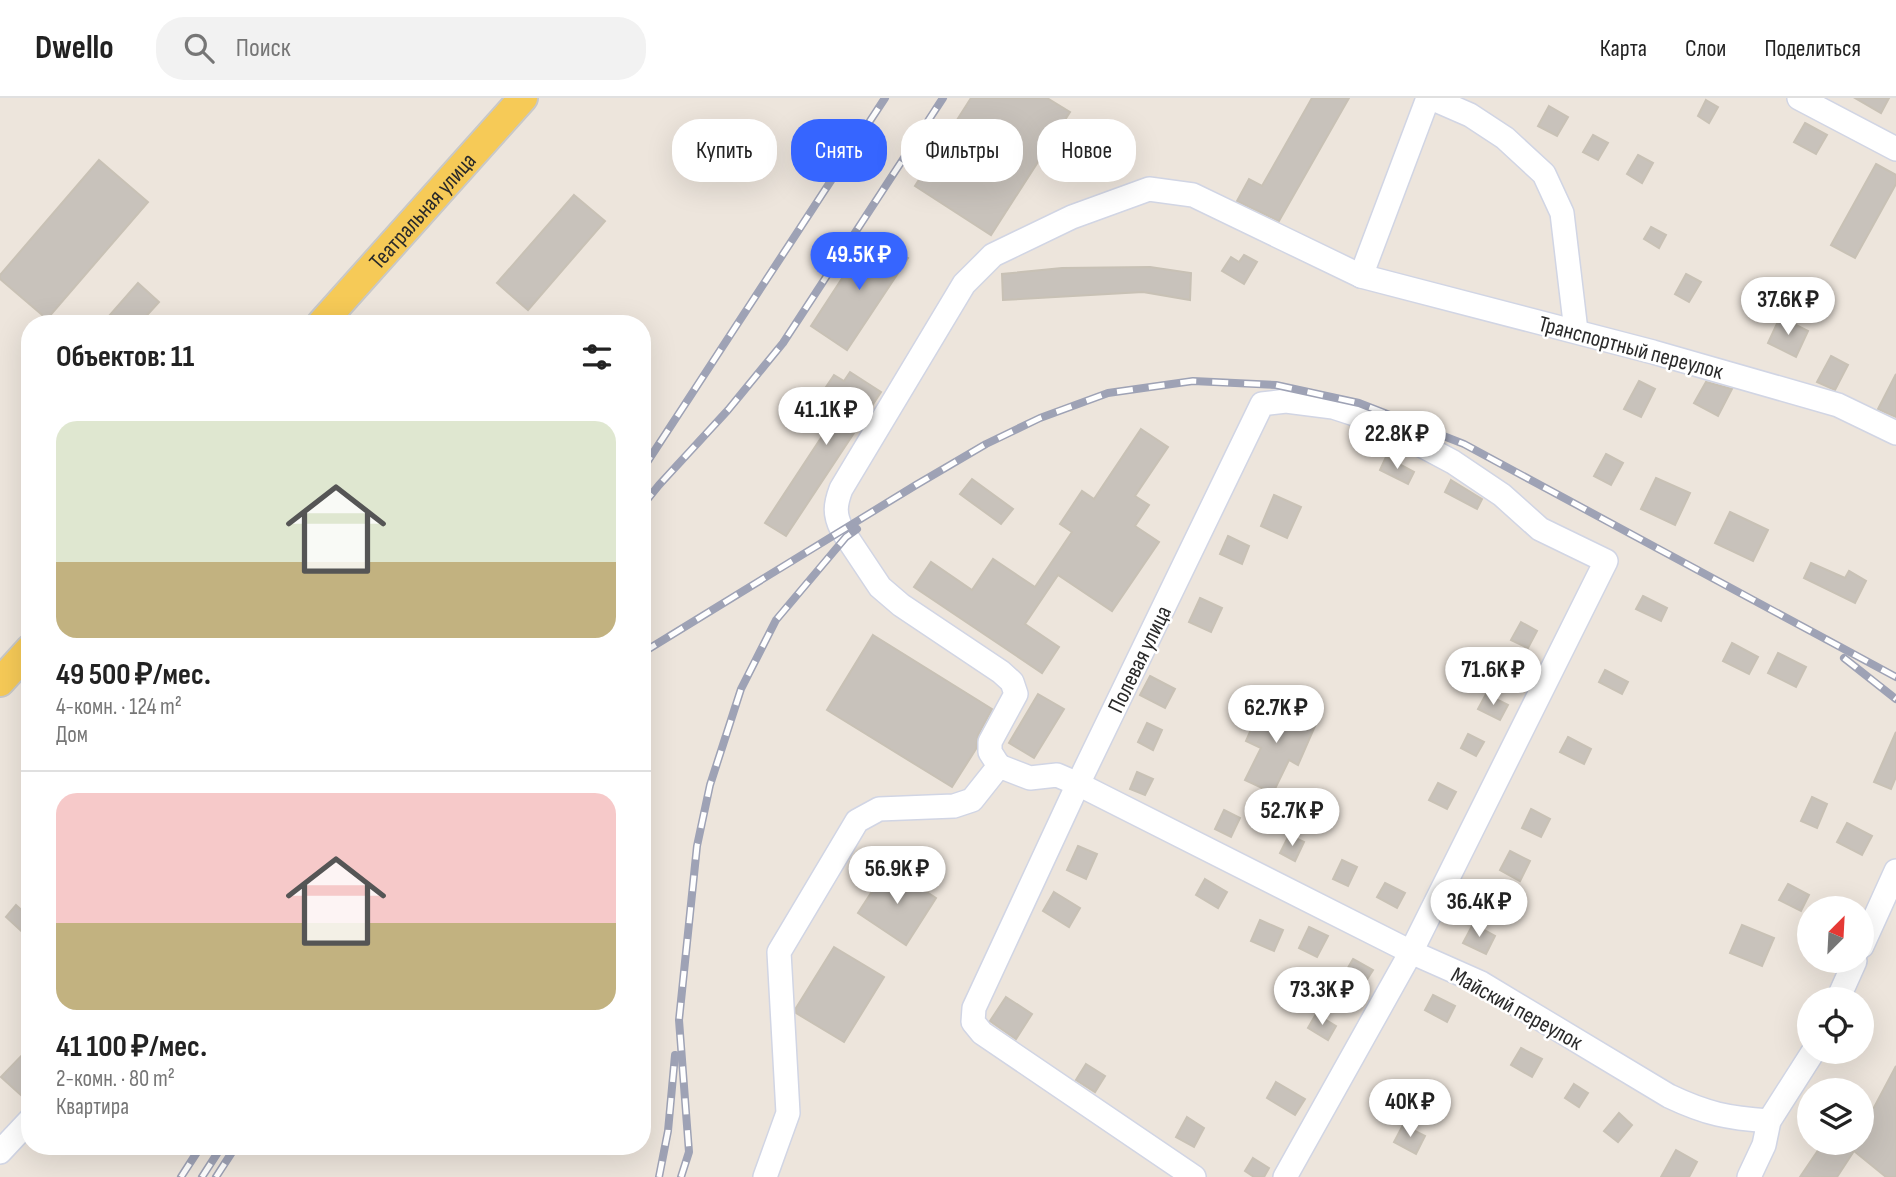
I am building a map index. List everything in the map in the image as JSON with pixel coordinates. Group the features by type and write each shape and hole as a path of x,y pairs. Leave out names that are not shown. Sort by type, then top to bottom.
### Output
{"main road":[{"name":"Театральная улица","path":"329,315 523,98"},
{"path":"0,682 21,664"}],"street":[{"path":"1361,276 1430,98 1470,115 1506,138 1544,174 1562,213 1576,331"},
{"path":"1800,98 1896,149"},
{"name":"Транспортный переулок","path":"999,766 990,752 990,742 1016,694 1012,682 901,605 880,587 842,530 835,506 841,489 964,284 992,255 1072,217 1149,189 1193,195 1361,276 1576,331 1838,405 1896,433"},
{"name":"Полевая улица","path":"1194,1177 982,1033 973,1022 974,1008 1078,784 1262,404 1286,401 1333,407 1376,421 1453,462 1502,495 1541,529 1606,561 1411,952"},
{"path":"765,1177 788,1113 779,952 857,821 878,808 954,806 972,800 999,766"},
{"name":"Майский переулок","path":"999,766 1030,778 1057,775 1078,784 1411,952 1481,983 1677,1100 1726,1118 1769,1121"},
{"path":"1874,920 1896,871"},
{"path":"1285,1177 1411,952"},
{"path":"1749,1177 1764,1145 1769,1121 1805,1064"},
{"path":"0,1152 21,1130"}],"building":[{"path":"971,98 1047,98 1070,112 1066,119 1037,119 1037,163 991,235 915,186 918,182 1023,182 1023,119 958,119"},
{"path":"1312,98 1349,98 1279,221 1237,201 1249,179 1262,186"},
{"path":"1855,98 1889,98 1881,113"},
{"path":"1706,100 1718,107 1709,123 1698,116"},
{"path":"1549,106 1568,117 1557,136 1538,126"},
{"path":"1805,123 1827,135 1816,154 1794,142"},
{"path":"1593,135 1608,143 1598,160 1583,152"},
{"path":"1638,155 1653,163 1642,183 1627,174"},
{"path":"99,160 148,202 50,315 42,315 0,279 0,275"},
{"path":"1876,164 1896,175 1896,184 1855,258 1831,245"},
{"path":"574,195 605,221 528,310 497,283"},
{"path":"1651,227 1666,235 1659,248 1644,239"},
{"path":"871,234 908,258 847,350 811,326"},
{"path":"1244,255 1257,262 1244,284 1222,271 1231,257 1239,262"},
{"path":"1150,267 1191,273 1190,300 1143,292 1003,300 1002,274 1062,268"},
{"path":"1686,274 1701,282 1689,302 1675,294"},
{"path":"138,283 159,302 147,315 110,315"},
{"path":"1780,317 1808,331 1796,357 1768,343"},
{"path":"1831,356 1848,365 1835,390 1817,382"},
{"path":"850,372 881,392 786,536 765,523 840,409 820,396 834,375 844,381"},
{"path":"1896,374 1896,417 1878,409"},
{"path":"1639,381 1655,389 1641,417 1624,409"},
{"path":"1706,382 1732,389 1718,416 1694,403"},
{"path":"1141,429 1168,447 1135,496 1149,505 1135,526 1159,542 1112,611 1058,575 1025,624 1059,647 1042,673 914,587 931,562 972,590 993,559 1035,587 1072,532 1060,524 1082,491 1094,499"},
{"path":"1606,454 1623,463 1611,485 1594,476"},
{"path":"1386,457 1414,472 1408,484 1380,470"},
{"path":"1656,478 1690,493 1675,525 1641,509"},
{"path":"972,479 1013,509 1001,524 960,494"},
{"path":"1451,480 1482,499 1477,509 1445,492"},
{"path":"1274,495 1301,507 1287,538 1261,526"},
{"path":"1730,512 1768,530 1753,561 1715,543"},
{"path":"1228,536 1249,546 1242,564 1220,554"},
{"path":"1811,563 1845,578 1849,571 1866,581 1855,603 1804,578"},
{"path":"1643,596 1667,608 1661,621 1636,609"},
{"path":"1200,598 1222,608 1211,632 1189,622"},
{"path":"1521,622 1537,631 1528,648 1511,640"},
{"path":"873,635 992,709 978,735 976,749 952,787 827,710"},
{"path":"1732,643 1758,657 1749,674 1723,661"},
{"path":"1778,653 1806,667 1796,687 1768,673"},
{"path":"1605,670 1628,682 1622,694 1599,682"},
{"path":"1150,676 1175,689 1165,708 1140,695"},
{"path":"1038,694 1064,709 1034,758 1009,743"},
{"path":"1486,694 1508,705 1500,720 1478,709"},
{"path":"1263,702 1315,726 1298,765 1289,760 1273,793 1245,780 1261,748 1246,741"},
{"path":"1147,723 1162,730 1153,750 1138,742"},
{"path":"1896,732 1896,777 1891,789 1874,782"},
{"path":"1468,734 1484,742 1476,756 1461,748"},
{"path":"1568,737 1591,749 1584,764 1560,752"},
{"path":"1137,772 1153,779 1145,795 1130,789"},
{"path":"1438,783 1456,792 1447,809 1429,800"},
{"path":"1812,797 1827,804 1817,828 1801,821"},
{"path":"1531,809 1550,819 1541,837 1522,828"},
{"path":"1224,810 1240,818 1231,837 1215,829"},
{"path":"1847,823 1872,836 1862,855 1837,842"},
{"path":"1289,835 1304,842 1295,861 1280,853"},
{"path":"1078,846 1097,854 1086,879 1067,870"},
{"path":"1510,851 1530,861 1520,881 1500,870"},
{"path":"1342,860 1357,867 1348,886 1333,879"},
{"path":"888,867 936,898 906,945 858,913"},
{"path":"1205,879 1227,892 1218,908 1196,895"},
{"path":"1385,883 1405,893 1397,908 1377,897"},
{"path":"1788,884 1809,895 1797,896 1797,909 1779,900"},
{"path":"1054,892 1080,908 1069,927 1043,911"},
{"path":"16,905 21,910 21,931 6,917"},
{"path":"1260,920 1283,930 1274,951 1251,941"},
{"path":"1473,924 1495,936 1486,954 1463,943"},
{"path":"1742,925 1774,938 1762,966 1730,953"},
{"path":"1309,927 1328,936 1317,957 1299,948"},
{"path":"834,947 884,977 844,1042 796,1013 796,1008"},
{"path":"1353,959 1373,970 1364,984 1345,973"},
{"path":"1433,995 1455,1006 1447,1022 1425,1010"},
{"path":"1006,997 1032,1014 1016,1039 990,1021"},
{"path":"1316,1014 1336,1026 1328,1040 1308,1028"},
{"path":"1521,1048 1542,1059 1532,1077 1511,1065"},
{"path":"21,1056 21,1095 1,1077"},
{"path":"1086,1064 1105,1076 1095,1092 1076,1080"},
{"path":"1896,1066 1896,1177 1886,1177 1859,1155 1874,1155 1874,1107"},
{"path":"1276,1082 1305,1099 1295,1115 1267,1098"},
{"path":"1574,1084 1588,1093 1579,1107 1565,1098"},
{"path":"1386,1087 1407,1099 1399,1115 1377,1104"},
{"path":"1619,1113 1632,1125 1618,1142 1604,1131"},
{"path":"1187,1117 1204,1128 1194,1147 1176,1137"},
{"path":"1403,1125 1425,1136 1416,1154 1394,1142"},
{"path":"1676,1150 1697,1162 1689,1177 1661,1177"},
{"path":"1815,1155 1851,1155 1837,1177 1800,1177"},
{"path":"1253,1158 1269,1168 1264,1177 1254,1177 1245,1171"}],"railway":[{"path":"651,456 885,98"},
{"path":"651,495 728,410 783,343 943,98"},
{"path":"651,647 986,444 1040,418 1108,393 1193,381 1276,385 1359,403 1464,444 1896,677"},
{"path":"681,1177 689,1152 679,1020 697,846 710,785 741,689 776,620 846,537 857,529"},
{"path":"1844,658 1896,699"},
{"path":"659,1177 668,1131 675,1055"},
{"path":"181,1177 195,1155"},
{"path":"202,1177 216,1155"},
{"path":"216,1177 230,1155"}]}
